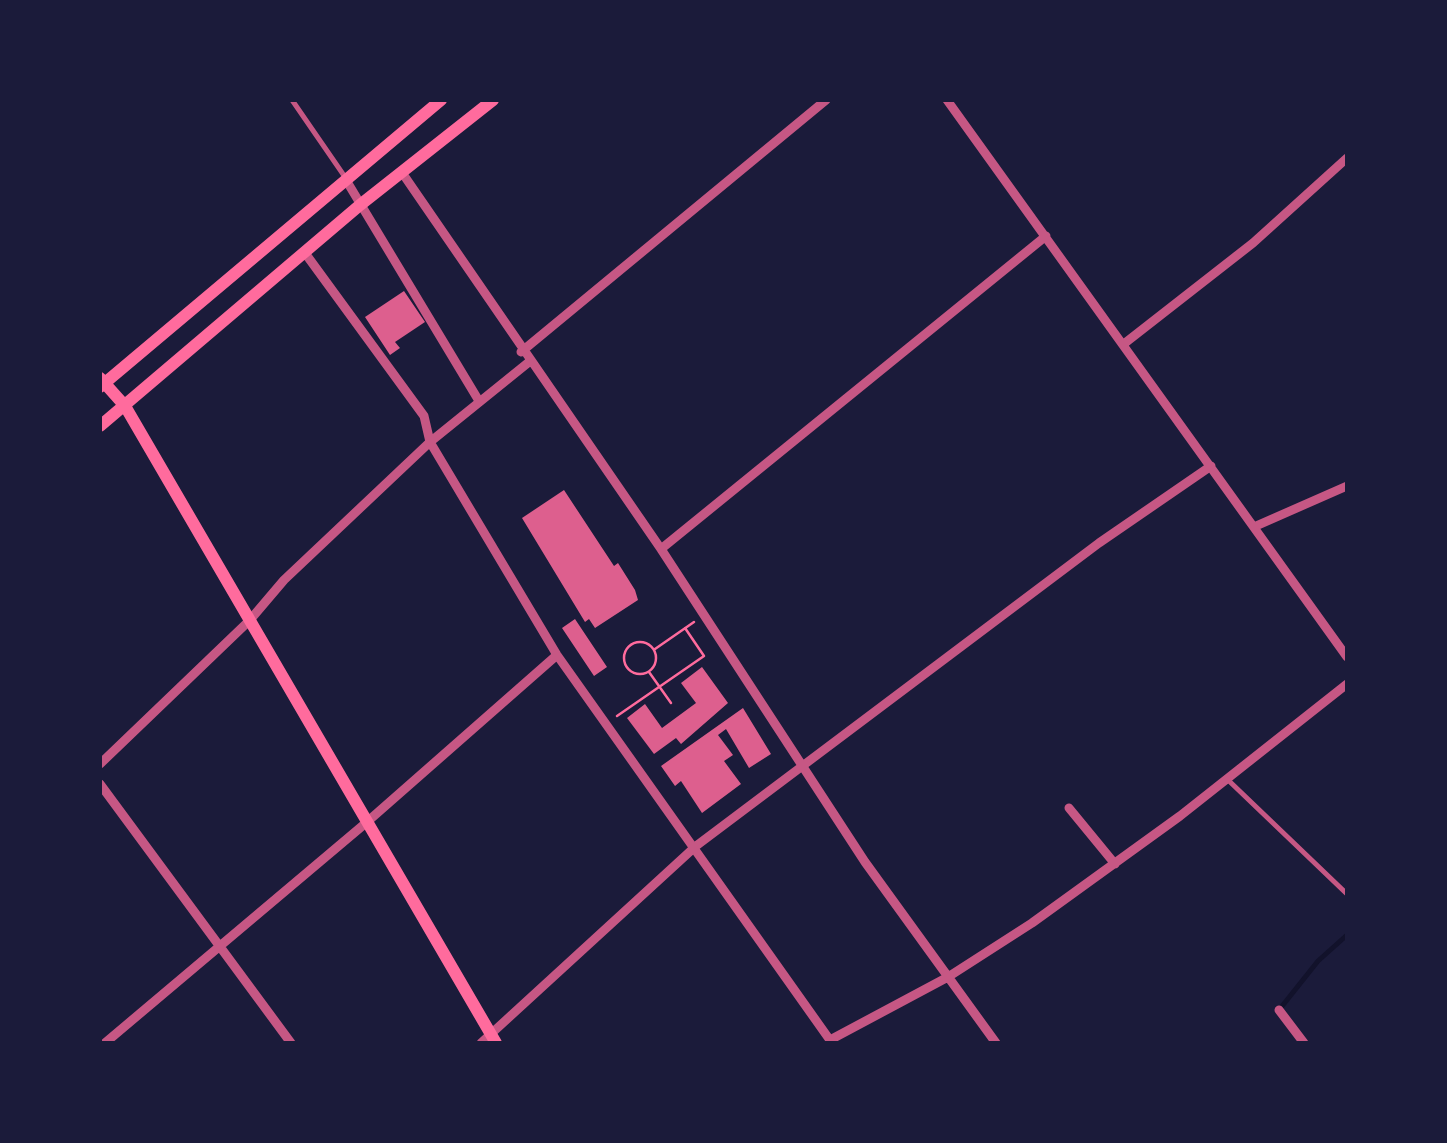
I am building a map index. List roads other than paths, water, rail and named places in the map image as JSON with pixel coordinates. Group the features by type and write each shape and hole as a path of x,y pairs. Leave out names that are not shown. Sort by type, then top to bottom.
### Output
{"main road":[{"path":"440,100 101,383 125,406 368,822 489,1040"},
{"path":"100,426 360,205 492,100"}],"street":[{"path":"521,352 826,100"},
{"path":"946,100 1125,343 1347,657"},
{"path":"1125,343 1202,286 1347,158"},
{"path":"402,174 521,352 661,548 800,764 996,1043"},
{"path":"346,180 479,402"},
{"path":"661,548 1046,236"},
{"path":"305,253 424,416 430,442 557,654 831,1042 948,976 1115,864 1347,684"},
{"path":"100,764 250,620 284,580 430,442 529,362"},
{"path":"489,1040 696,846 800,764 1211,466"},
{"path":"1256,526 1347,486"},
{"path":"104,1043 368,822 557,654"},
{"path":"100,784 291,1043"},
{"path":"1069,808 1115,864"},
{"path":"1279,1010 1304,1043"}],"lane":[{"path":"292,100 346,180"},
{"path":"1227,779 1347,894"}],"waterway":[{"path":"1279,1010 1318,961 1347,935"}]}
